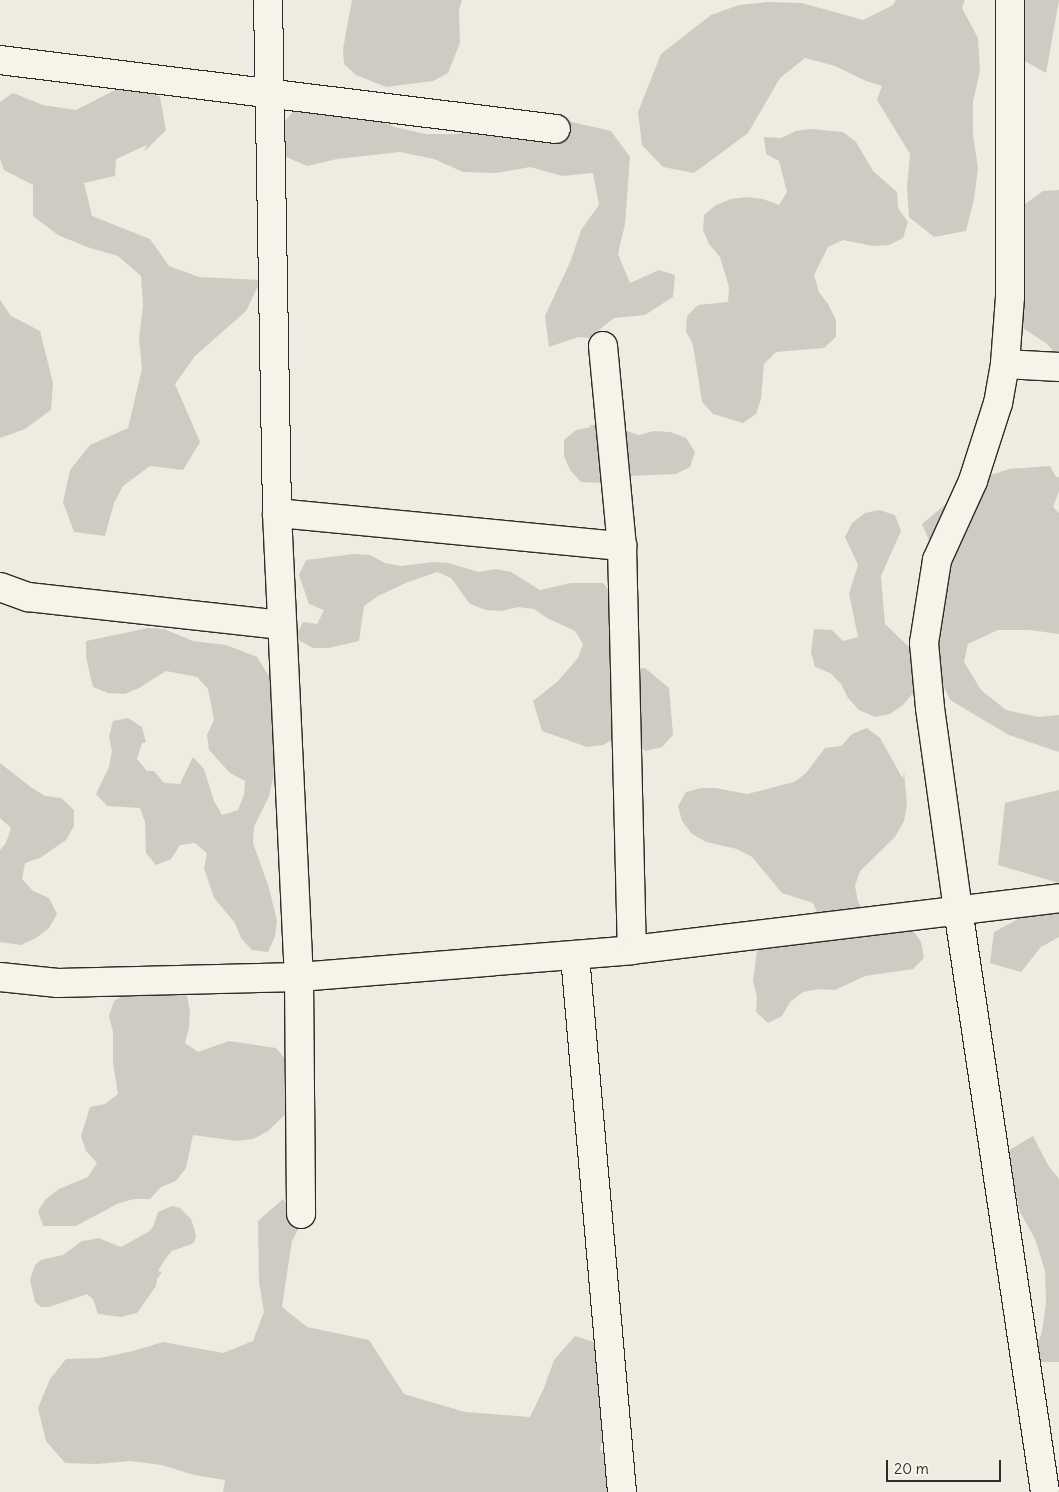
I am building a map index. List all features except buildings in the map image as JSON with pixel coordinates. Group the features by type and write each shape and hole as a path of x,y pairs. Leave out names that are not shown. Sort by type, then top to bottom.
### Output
{"street":[{"path":"268,0 277,514 299,977 301,1214"},
{"path":"1010,0 1010,296 1005,364 998,403 972,481 937,560 924,643 930,708 958,909 1045,1492"},
{"path":"0,60 556,129"},
{"path":"603,346 622,546 632,950"},
{"path":"1005,364 1059,367"},
{"path":"277,514 622,546"},
{"path":"0,587 28,597 281,625"},
{"path":"0,977 58,983 299,977 575,956 1059,898"},
{"path":"575,956 622,1492"}],"shaded area":[{"path":"352,0 462,0 459,10 460,43 448,73 433,81 386,87 356,75 344,64 343,49"},
{"path":"896,0 965,0 962,8 978,38 980,70 973,102 973,135 978,168 974,199 966,231 934,237 909,217 907,187 910,154 877,100 882,86 866,81 835,66 805,58 780,78 748,133 694,173 663,167 642,145 638,112 661,54 711,15 739,5 768,2 802,3 863,20 893,5"},
{"path":"1020,0 1059,0 1046,73 1019,58"},
{"path":"131,82 160,97 166,130 144,152 147,145 116,159 115,176 84,183 92,216 150,239 169,266 199,277 261,280 246,311 195,356 175,384 200,442 183,470 150,466 123,486 114,503 105,536 74,532 63,502 70,470 90,445 128,428 142,369 139,338 143,306 141,276 118,256 87,247 58,235 33,216 33,185 4,170 0,159 0,102 13,93 43,105 76,110"},
{"path":"305,99 366,113 394,127 426,134 457,134 546,116 611,131 630,157 625,224 618,254 630,283 659,270 675,275 673,297 645,315 614,318 589,338 578,337 549,347 545,316 571,260 581,230 599,205 593,173 562,176 530,167 496,173 463,172 434,159 400,152 337,159 307,166 275,152 283,123"},
{"path":"811,129 843,132 856,142 873,171 897,192 898,208 908,222 903,238 889,245 873,246 843,240 828,247 814,275 819,292 836,320 836,337 824,348 776,352 764,364 761,399 756,414 743,423 713,414 702,402 693,345 686,331 687,316 698,305 728,302 729,287 720,257 709,244 703,230 704,215 716,205 731,199 747,197 763,199 779,205 787,192 779,161 766,154 764,137 781,138 796,131"},
{"path":"1059,190 1059,358 1047,344 1020,326 1017,210 1043,191"},
{"path":"0,300 11,316 40,331 53,383 51,410 25,429 0,438"},
{"path":"589,425 608,425 639,435 654,431 670,432 686,438 695,452 690,467 676,474 628,476 597,483 581,482 570,470 564,456 564,440 576,430 591,427"},
{"path":"1050,466 1056,477 1059,477 1059,491 1053,507 1059,513 1059,634 1030,630 998,630 968,644 964,662 981,690 1006,710 1038,717 1059,715 1059,752 1009,735 950,700 924,643 937,560 922,524 973,481 1009,469"},
{"path":"879,510 895,515 901,531 881,576 885,624 909,647 919,660 914,692 903,705 890,714 875,717 859,710 848,698 841,684 830,673 815,667 811,652 814,629 832,630 843,641 858,637 849,594 858,565 845,537 852,523 865,513"},
{"path":"354,554 370,555 385,563 401,566 433,562 448,563 479,572 495,569 511,572 540,590 571,583 603,583 613,595 628,669 645,668 669,688 673,735 662,747 646,751 617,737 603,745 587,747 542,731 533,701 557,682 578,658 583,644 575,631 547,618 534,609 518,607 502,611 486,610 470,604 451,578 437,572 408,582 378,596 364,606 359,641 329,648 313,648 298,640 296,636 303,622 317,624 324,610 309,604 299,575 306,560"},
{"path":"148,628 164,629 193,641 226,645 257,657 274,684 280,748 269,796 254,827 253,843 269,888 277,921 275,936 268,952 252,950 241,938 235,923 214,898 204,868 207,853 195,843 180,845 171,859 156,865 146,853 145,822 140,808 107,806 96,794 109,767 112,751 109,737 113,721 128,718 142,727 146,742 142,743 137,759 147,771 154,771 164,783 180,784 193,757 204,769 214,801 222,815 238,810 244,795 245,781 230,773 209,750 207,735 214,720 208,689 197,677 166,671 139,688 125,694 108,693 93,687 86,657 86,641"},
{"path":"867,728 880,738 903,779 904,771 907,805 904,821 895,837 860,871 855,886 858,902 868,916 912,929 921,942 924,958 913,969 865,976 835,990 819,989 803,992 790,1002 782,1016 768,1023 756,1012 757,997 753,981 757,950 764,935 819,917 813,903 782,893 752,857 737,849 706,842 692,834 682,821 678,806 686,792 701,788 716,788 747,794 794,782 806,773 825,748 841,746 852,734"},
{"path":"0,763 32,788 45,796 61,798 74,810 74,826 66,840 40,858 25,863 22,879 33,891 49,898 57,914 49,928 36,938 21,945 0,942 0,850 6,843 11,828 0,818"},
{"path":"1059,790 1059,883 998,865 1005,803"},
{"path":"1059,901 1059,937 1041,947 1021,972 990,963 994,932 1046,904"},
{"path":"175,985 187,996 190,1011 189,1028 185,1043 198,1052 229,1041 276,1048 286,1060 291,1109 268,1131 253,1139 237,1141 193,1135 186,1168 176,1181 161,1187 150,1199 134,1199 119,1203 76,1226 43,1226 38,1211 46,1199 59,1189 88,1177 97,1163 86,1151 81,1136 90,1107 105,1104 118,1094 113,1063 113,1032 109,1016 114,1001 128,993"},
{"path":"1033,1136 1048,1165 1059,1179 1059,1362 1031,1362 1042,1332 1046,1302 1045,1271 1035,1239 1020,1212 1006,1152"},
{"path":"283,1199 300,1226 292,1241 282,1307 307,1327 369,1340 404,1394 465,1412 530,1417 544,1388 554,1360 575,1336 606,1346 608,1418 600,1449 631,1492 223,1492 225,1480 194,1475 162,1465 130,1461 97,1464 65,1463 46,1441 38,1408 50,1379 66,1359 100,1358 163,1342 223,1353 253,1341 264,1312 259,1282 258,1221"},
{"path":"172,1206 180,1208 191,1219 196,1235 194,1243 172,1251 166,1258 158,1271 162,1272 157,1279 156,1286 137,1313 121,1317 98,1314 93,1299 87,1294 49,1307 41,1307 35,1302 30,1280 35,1265 41,1260 63,1255 82,1241 98,1238 121,1247 148,1232 153,1227 158,1212"}]}
